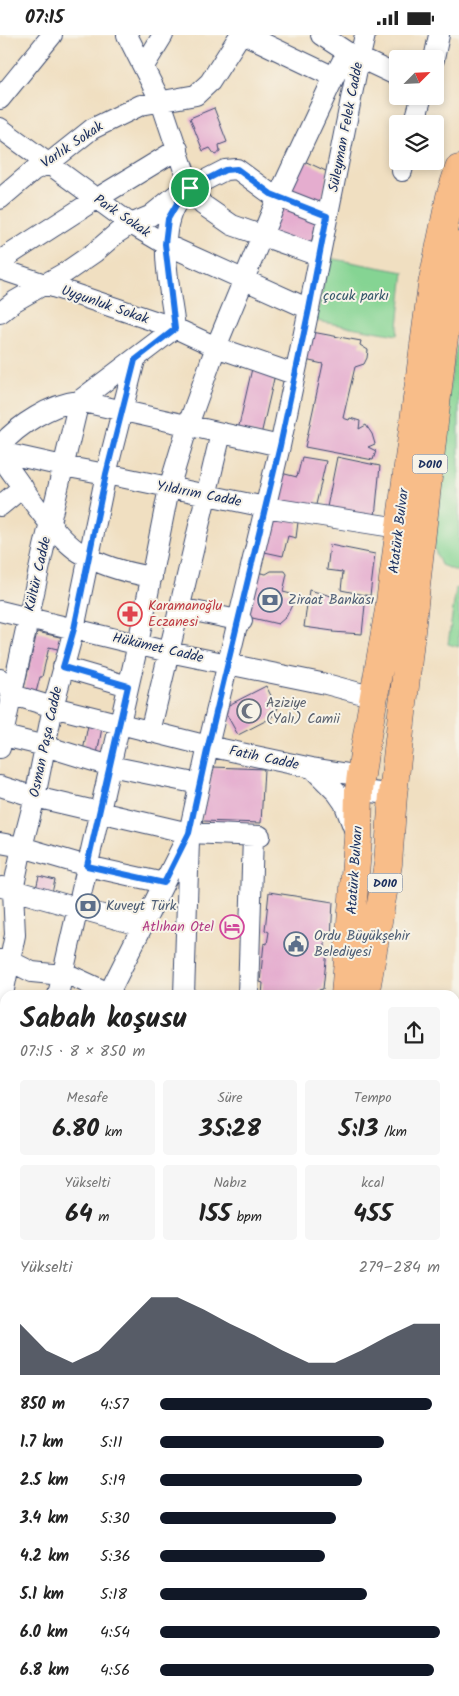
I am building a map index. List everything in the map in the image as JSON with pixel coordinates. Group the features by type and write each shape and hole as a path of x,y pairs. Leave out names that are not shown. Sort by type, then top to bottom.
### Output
{"highway":[{"name":"Atatürk Bulvar","path":"352,791 374,697 389,610 432,285 450,197 459,169"},
{"name":"Atatürk Bulvar","path":"397,770 442,350 459,246"},
{"path":"374,697 404,701"},
{"name":"Atatürk Bulvarı","path":"366,990 388,864 397,770"},
{"name":"Atatürk Bulvarı","path":"345,990 358,839 352,791"}],"street":[{"path":"0,99 52,35"},
{"path":"127,35 161,102 190,188 203,205 232,225 319,256"},
{"path":"144,66 164,35"},
{"name":"Varlık Sokak","path":"0,199 34,170 48,164 92,129 141,105 196,95 210,82 240,35"},
{"path":"246,35 334,77"},
{"path":"321,35 353,55 389,72"},
{"name":"Süleyman Felek Cadde","path":"112,990 189,833 227,664 240,621 309,309 327,216 353,55 365,35"},
{"path":"436,50 439,35"},
{"path":"59,990 138,644 169,488 188,425 216,347 278,197 334,77 353,55"},
{"name":"Park Sokak","path":"0,128 131,224 165,244 309,309"},
{"path":"0,261 178,149"},
{"path":"0,313 15,301 95,252 117,233 131,224 150,216 176,195 225,170 237,169 271,194 327,216"},
{"path":"79,401 175,329 165,244 168,219 179,200 190,188"},
{"name":"Uygunluk Sokak","path":"0,269 175,329 216,347 294,373"},
{"name":"Osman Paşa Cadde","path":"2,990 5,959 15,935 7,888 22,847 35,797 53,707 74,629 106,474 135,360"},
{"path":"0,445 18,427 60,405 79,401 122,409 280,446"},
{"name":"Kültür Cadde","path":"1,740 13,695 28,618 79,401"},
{"path":"150,732 221,433"},
{"name":"Yıldırım Cadde","path":"0,452 265,507 399,528"},
{"path":"0,456 50,523 78,551 106,565 152,577"},
{"path":"0,506 22,487"},
{"path":"180,608 240,621"},
{"name":"Hükümet Cadde","path":"0,611 169,652 326,684 374,697"},
{"path":"63,667 128,686"},
{"path":"0,679 13,695"},
{"name":"Fatih Cadde","path":"13,695 150,732 312,768 352,791"},
{"path":"1,740 45,746 110,765 199,784"},
{"path":"312,768 337,793 344,803 358,839"},
{"path":"0,786 35,797 189,833 257,836 248,990"},
{"path":"184,990 189,833"},
{"path":"0,843 22,847 87,866 164,883"},
{"path":"7,888 142,926"},
{"path":"5,959 14,965 32,972 52,974 63,972 101,990"}],"green space":[{"name":"çocuk parkı","path":"329,258 404,272 397,335 316,321"},
{"path":"459,330 459,572 441,565 434,548 449,390"},
{"path":"456,588 459,588 459,647 448,644"}],"building":[{"path":"214,108 227,142 219,145 220,152 215,155 210,148 203,151 190,118"},
{"path":"300,159 328,172 320,208 283,195"},
{"path":"280,200 318,214 310,248 268,233"},
{"path":"312,332 361,341 360,345 368,350 364,364 355,367 343,418 360,421 359,429 366,425 372,434 375,444 368,447 376,451 373,460 305,447 323,364 305,360"},
{"path":"253,364 276,370 261,435 238,430"},
{"path":"302,457 326,461 315,509 271,501 277,472 297,477"},
{"path":"337,457 380,466 375,517 327,507"},
{"path":"274,516 298,522 296,538 288,536 283,556 260,551 267,522"},
{"path":"330,545 375,554 370,596 341,590 343,572 327,570"},
{"name":"Ziraat Bankası","path":"271,571 285,571 287,574 283,592 291,594 292,605 286,617 278,624 244,616 256,572 266,574"},
{"path":"309,590 365,605 362,634 332,632 304,627"},
{"path":"37,632 69,639 66,651 49,647 34,700 22,697"},
{"name":"Aziziye (Yalı) Camii","path":"266,686 278,709 270,712 273,717 238,735 223,708"},
{"path":"88,725 102,728 97,754 83,751"},
{"path":"213,767 264,769 261,823 202,821 202,807 206,805"},
{"path":"39,876 55,880 51,897 35,893"},
{"name":"Ordu Büyükşehir Belediyesi","path":"269,892 333,902 331,937 325,938 325,950 327,951 323,989 262,990 263,983 260,982 264,943 267,944 269,932 265,930"}],"place":[{"name":"Ziraat Bankası","path":"270,600"},
{"name":"Karamanoğlu Eczanesi","path":"130,614"},
{"name":"Aziziye (Yalı) Camii","path":"249,711"},
{"name":"Kuveyt Türk","path":"88,906"},
{"name":"Atlıhan Otel","path":"232,927"},
{"name":"Ordu Büyükşehir Belediyesi","path":"296,944"}],"route":[{"path":"237,169 271,194 327,216 280,446 227,664 189,833 164,883 87,866 128,686 63,667 74,629 106,474 135,360 175,329 165,244 168,219 179,200 190,188 225,170 237,169"}]}
